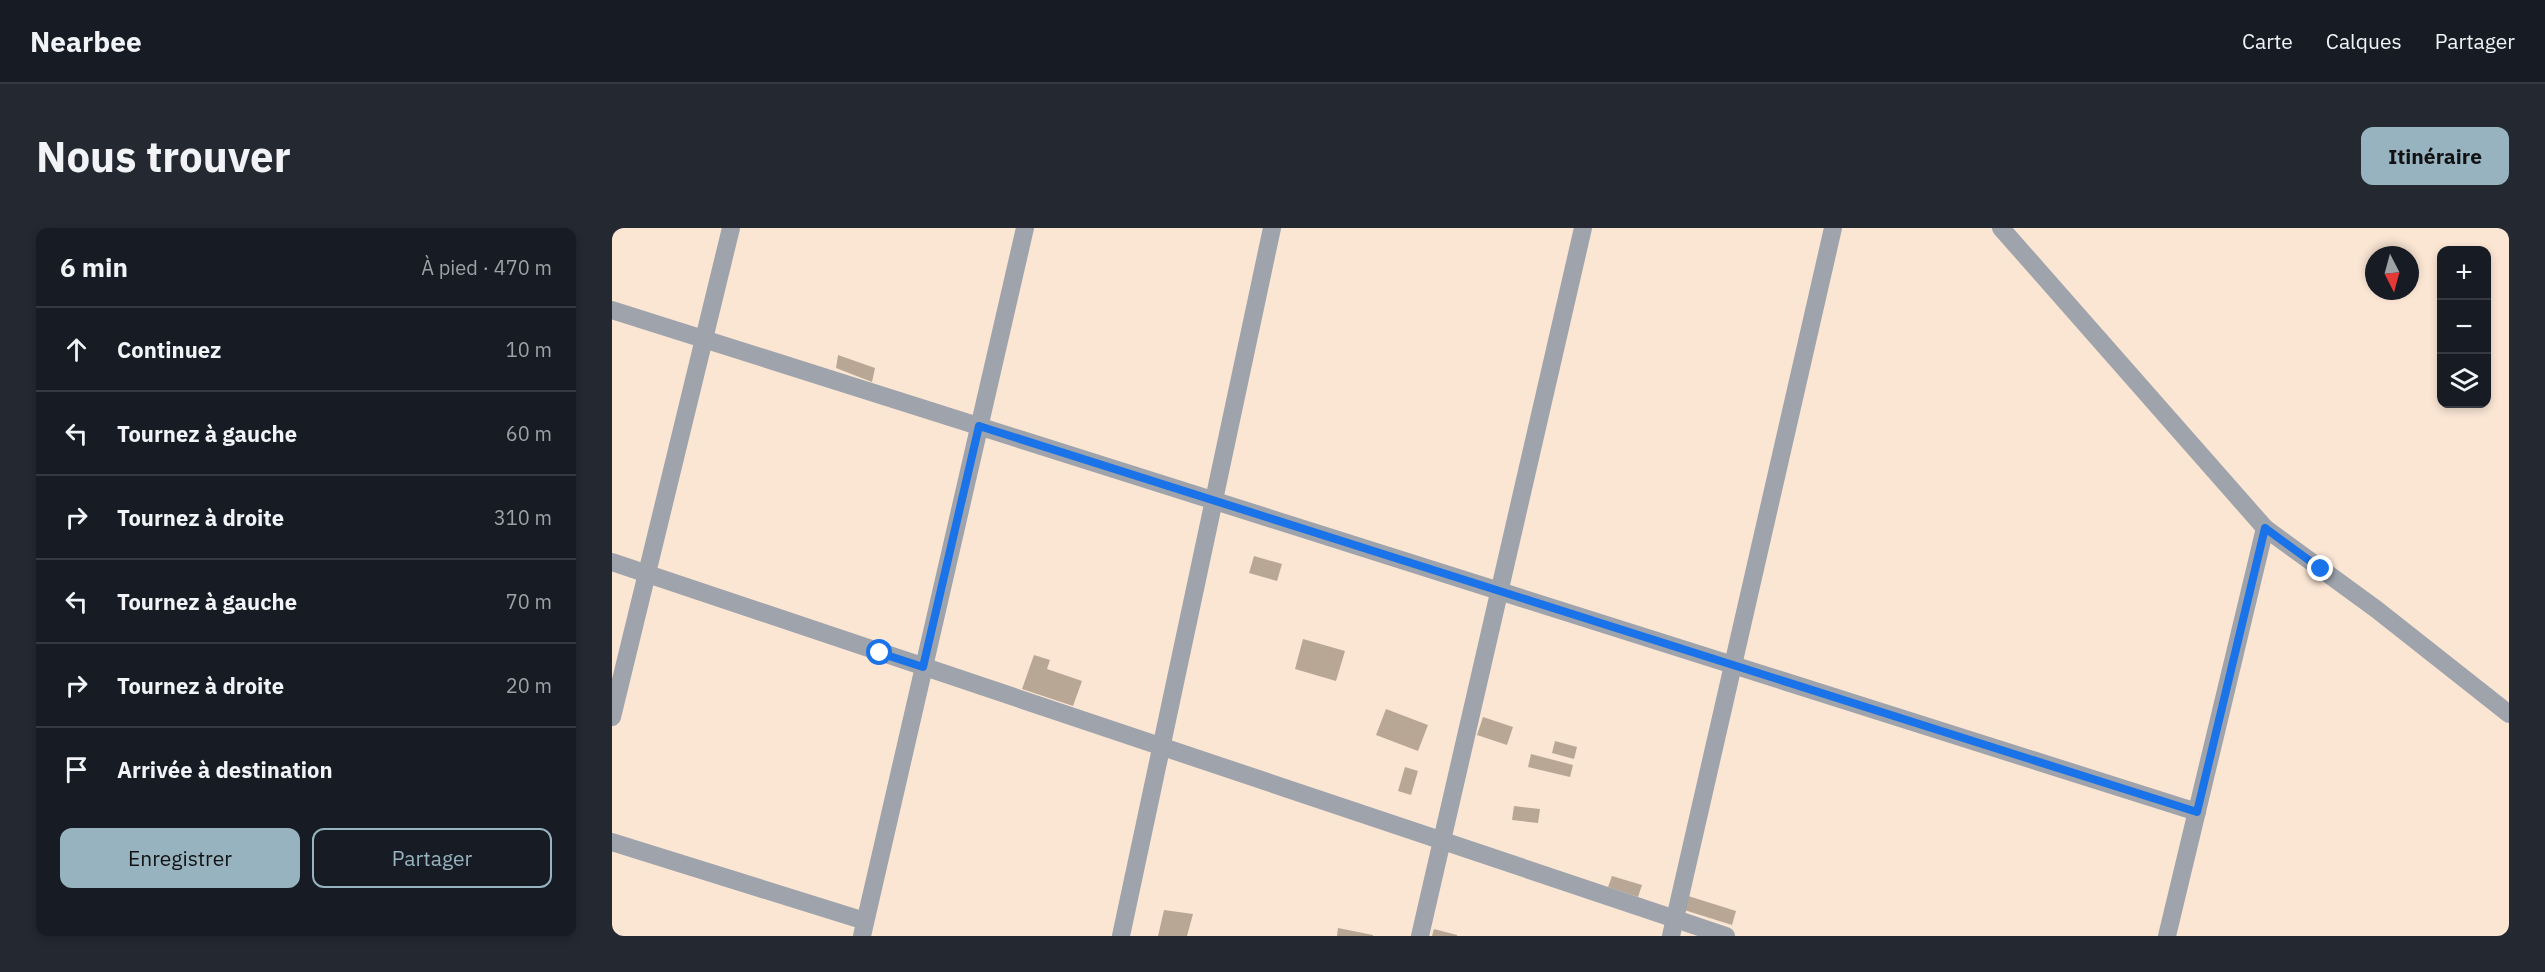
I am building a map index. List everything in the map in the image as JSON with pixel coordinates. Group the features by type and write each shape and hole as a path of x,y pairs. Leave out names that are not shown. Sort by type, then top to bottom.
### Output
{"street":[{"path":"612,717 731,228"},
{"path":"612,842 864,928 1025,228"},
{"path":"1121,936 1272,228"},
{"path":"1420,936 1583,228"},
{"path":"1673,927 1833,228"},
{"path":"2001,228 2265,528 2376,609 2509,714"},
{"path":"612,310 2197,812"},
{"path":"2167,936 2265,528"},
{"path":"612,562 1442,841 1673,927 1726,936"}],"building":[{"path":"838,355 875,368 872,382 836,368"},
{"path":"1254,556 1282,564 1277,581 1249,573"},
{"path":"1303,639 1345,651 1336,681 1295,669"},
{"path":"1034,655 1050,660 1047,669 1082,681 1073,706 1022,689"},
{"path":"1386,709 1428,725 1418,751 1376,735"},
{"path":"1483,717 1513,727 1507,745 1477,735"},
{"path":"1555,741 1577,747 1574,759 1552,753"},
{"path":"1531,754 1573,765 1570,777 1528,767"},
{"path":"1405,767 1418,771 1411,795 1398,791"},
{"path":"1514,806 1540,809 1538,823 1512,820"},
{"path":"1612,876 1642,885 1638,897 1608,887"},
{"path":"1685,895 1736,911 1732,925 1681,909"},
{"path":"1164,910 1193,914 1187,936 1158,936"},
{"path":"1338,928 1373,935 1373,936 1337,936"},
{"path":"1434,929 1457,935 1457,936 1432,936"}],"route":[{"path":"880,653 923,667 979,426 2197,812 2265,528 2321,569"}]}
